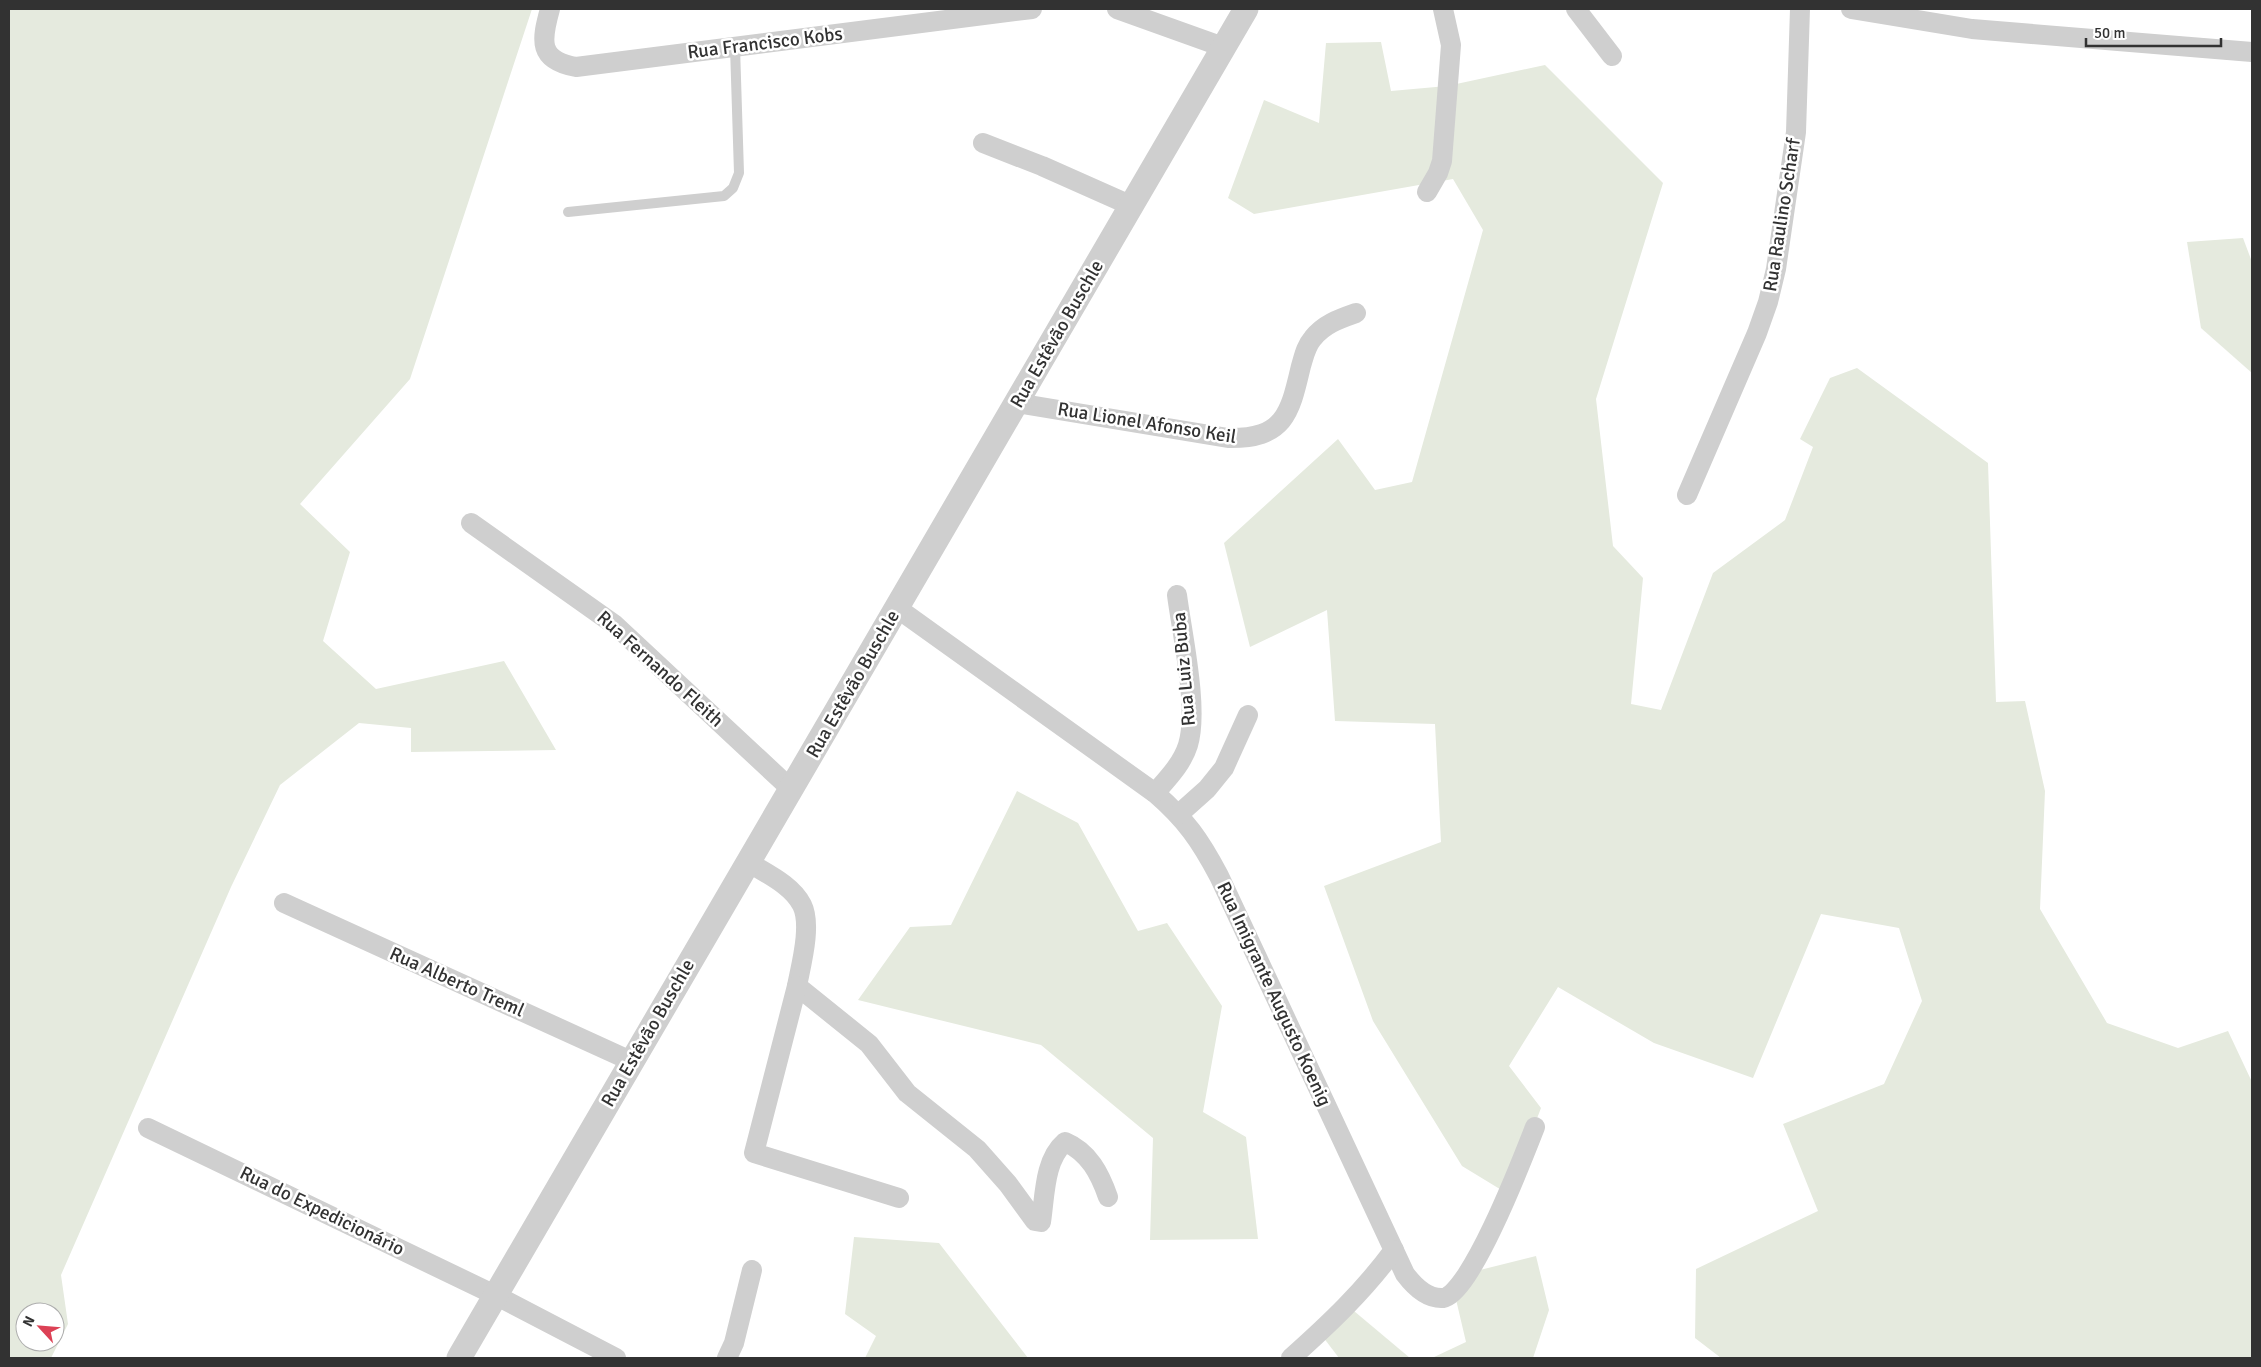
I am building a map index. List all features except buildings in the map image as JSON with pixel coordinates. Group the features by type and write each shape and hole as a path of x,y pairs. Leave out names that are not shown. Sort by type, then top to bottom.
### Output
{"street":[{"name":"Rua Francisco Kobs","path":"550,9 544,28 544,43 548,55 561,64 576,67 1032,9"},
{"path":"1117,9 1224,47"},
{"name":"Rua Estêvão Buschle","path":"459,1358 631,1060 898,608 1246,9"},
{"path":"1428,192 1442,162 1451,46 1443,9"},
{"path":"1576,9 1612,56"},
{"name":"Rua Raulino Scharf","path":"1688,495 1757,333 1768,302 1776,269 1796,132 1800,9"},
{"path":"1851,9 1920,22 2008,33 2252,52"},
{"path":"983,143 1132,206"},
{"name":"Rua Lionel Afonso Keil","path":"1017,403 1228,438 1252,436 1274,428 1289,411 1296,393 1306,350 1312,338 1327,324 1356,313"},
{"name":"Rua Fernando Fleith","path":"471,523 615,625 791,789"},
{"name":"Rua Luiz Buba","path":"1155,793 1182,758 1191,732 1191,702 1177,595"},
{"name":"Rua Imigrante Augusto Koenig","path":"898,608 1155,793 1179,814 1205,850 1219,876 1405,1274 1413,1285 1433,1297 1445,1298 1454,1291 1478,1258 1508,1194 1535,1127"},
{"path":"1179,814 1207,789 1224,768 1248,715"},
{"path":"748,862 783,884 794,894 803,906 805,936 797,986 754,1153 899,1198"},
{"name":"Rua Alberto Treml","path":"284,902 631,1060"},
{"path":"797,986 869,1044 907,1093 977,1149 1000,1173 1038,1223 1041,1222 1051,1161 1057,1149 1065,1142 1078,1147 1096,1168 1108,1197"},
{"name":"Rua do Expedicionário","path":"148,1128 495,1295 614,1358"},
{"path":"1291,1358 1348,1306 1370,1282 1394,1250"},
{"path":"728,1358 734,1343 752,1270"}],"lane":[{"path":"568,212 724,196 734,188 740,173 735,47"}],"shaded area":[{"path":"9,9 532,9 410,379 300,504 350,552 323,641 376,689 504,661 556,750 411,752 411,728 359,723 280,785 231,887 61,1275 65,1302 15,1302 15,1352 54,1352 51,1358 9,1358"},
{"path":"1381,42 1391,91 1447,86 1545,65 1663,183 1596,399 1613,546 1643,578 1631,704 1661,710 1713,573 1785,520 1813,447 1800,439 1830,378 1857,368 1988,463 1996,702 2025,701 2045,791 2040,909 2107,1023 2178,1048 2228,1031 2252,1082 2252,1358 1721,1358 1695,1338 1696,1269 1818,1211 1783,1124 1884,1084 1922,1001 1899,928 1821,914 1753,1078 1654,1043 1558,987 1509,1066 1541,1108 1508,1194 1462,1166 1373,1021 1324,886 1441,842 1435,724 1335,721 1327,610 1250,647 1224,543 1338,439 1375,490 1412,482 1483,230 1453,179 1254,214 1228,198 1264,100 1319,123 1326,43"},
{"path":"2243,238 2252,262 2252,373 2201,328 2187,242"},
{"path":"1017,791 1078,823 1138,931 1167,923 1222,1006 1203,1112 1246,1137 1258,1239 1150,1240 1153,1138 1041,1045 858,1000 910,927 951,925"},
{"path":"854,1237 939,1243 1028,1358 865,1358 876,1336 845,1314"},
{"path":"1536,1256 1549,1310 1533,1358 1432,1358 1466,1342 1454,1291 1468,1273"},
{"path":"65,1303 68,1324 65,1330"},
{"path":"1348,1306 1410,1358 1339,1358 1320,1333"}]}
